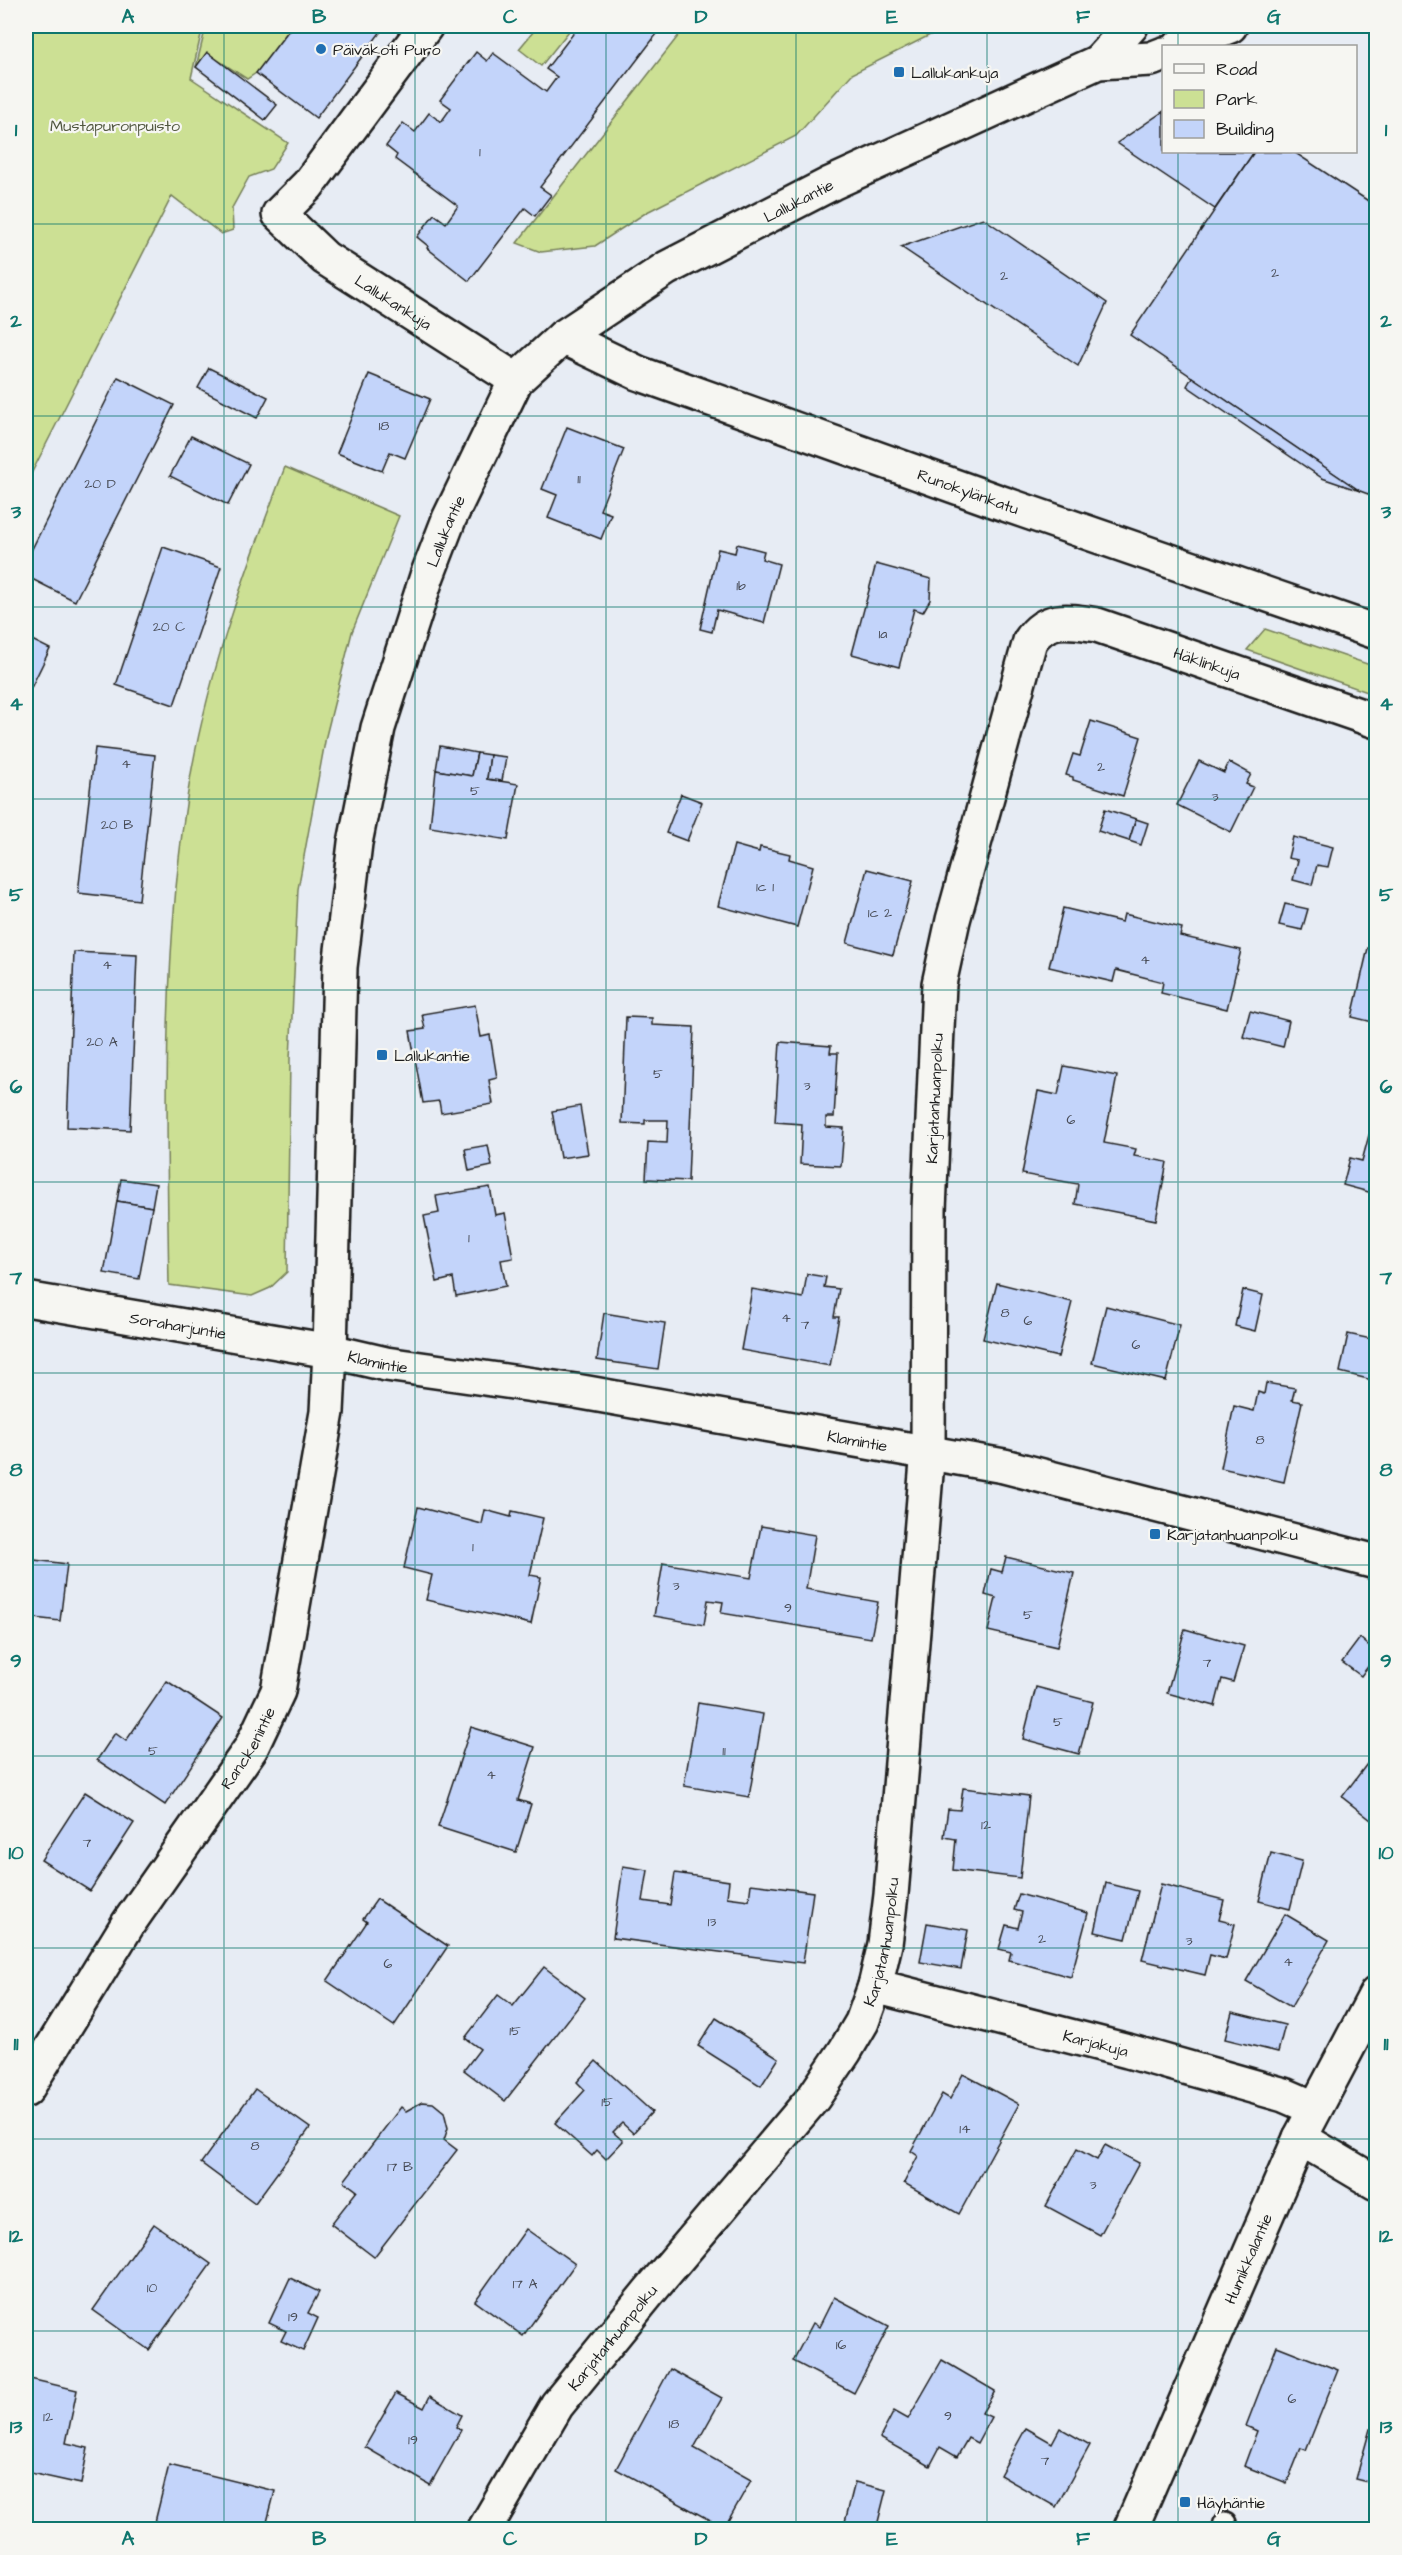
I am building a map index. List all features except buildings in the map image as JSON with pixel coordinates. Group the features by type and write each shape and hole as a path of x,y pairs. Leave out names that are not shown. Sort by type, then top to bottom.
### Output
{"street":[{"name":"Lallukankuja","path":"426,26 308,185 279,214 325,258 516,380"},
{"name":"Lallukantie","path":"1098,62 1131,26"},
{"path":"1182,45 1230,26"},
{"name":"Lallukantie","path":"330,1351 340,967 355,843 378,728 424,586 448,519 516,380 563,337 667,268 832,183 1098,62 1151,59 1162,55"},
{"name":"Runokylänkatu","path":"563,337 638,373 996,501 1377,632"},
{"name":"Häklinkuja","path":"1038,628 1061,620 1097,625 1377,721"},
{"name":"Karjatanhuanpolku","path":"484,2529 557,2405 814,2097 862,2022 875,1986 885,1944 891,1895 928,1450 929,1209 939,984 953,920 1030,641 1038,628"},
{"name":"Soraharjuntie","path":"26,1299 330,1351"},
{"name":"Klamintie","path":"330,1351 386,1364 576,1391 928,1450 1004,1466 1377,1562"},
{"name":"Ranckenintie","path":"26,2090 128,1924 252,1748 278,1691 327,1412 330,1351"},
{"name":"Karjakuja","path":"875,1986 1128,2050 1284,2095 1314,2108"},
{"name":"Humikkalantie","path":"1130,2529 1300,2138 1314,2108 1377,1994"},
{"path":"1300,2138 1377,2183"}],"green space":[{"name":"Mustapuronpuisto","path":"26,26 203,26 191,78 288,143 271,169 249,177 232,208 233,230 221,234 172,196 26,484"},
{"path":"206,26 292,26 256,73 247,79 207,53 196,67"},
{"path":"538,26 573,26 541,66 519,49"},
{"path":"686,26 948,26 852,74 796,136 647,212 595,246 541,252 517,243"},
{"path":"285,467 399,516 352,632 326,736 298,889 290,1059 287,1272 270,1288 252,1296 169,1285 168,1029 175,899 191,774 199,734 231,618"},
{"path":"1265,629 1376,667 1376,695 1247,650"}],"place":[{"name":"Päiväkoti Puro","path":"321,49"},
{"name":"Lallukankuja","path":"899,72"},
{"name":"Lallukantie","path":"382,1055"},
{"name":"Karjatanhuanpolku","path":"1155,1534"},
{"name":"Häyhäntie","path":"1185,2502"}]}
